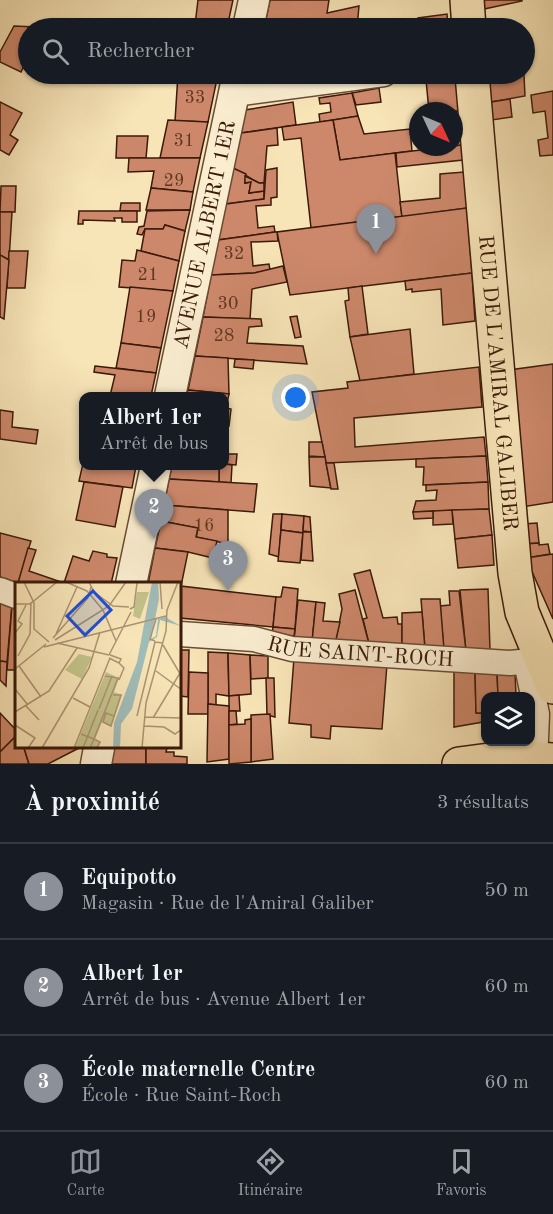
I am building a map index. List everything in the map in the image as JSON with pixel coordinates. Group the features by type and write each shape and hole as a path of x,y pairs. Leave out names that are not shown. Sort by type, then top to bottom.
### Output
{"main road":[{"path":"467,0 468,18"},
{"name":"RUE DE L'AMIRAL GALIBER","path":"473,84 515,573 522,612 543,667"},
{"path":"459,764 512,757 544,756"}],"street":[{"path":"250,18 254,0"},
{"name":"AVENUE ALBERT 1ER","path":"172,392 236,84"},
{"path":"131,582 155,470"},
{"path":"0,590 15,596"},
{"name":"RUE SAINT-ROCH","path":"182,634 254,639 292,649 543,667"},
{"name":"RUE DE L'AMIRAL GALIBER","path":"543,667 537,714 544,756"},
{"path":"96,764 99,749"}],"building":[{"path":"198,0 233,0 229,18 196,18"},
{"path":"270,0 329,0 327,13 359,6 358,18 266,18"},
{"path":"484,0 522,0 522,1 484,9"},
{"path":"447,14 447,18 418,18"},
{"path":"14,26 18,26 18,71 0,62 0,52"},
{"path":"177,84 216,84 208,122 175,121"},
{"path":"426,84 458,84 458,102 428,102"},
{"path":"490,84 524,84 525,96 491,102"},
{"path":"379,88 381,102 356,105 352,93"},
{"path":"553,91 553,155 540,156 538,140 548,138 545,111 533,113 531,95"},
{"path":"352,93 358,116 320,122 319,114 331,112 330,103 320,104 319,98"},
{"path":"510,99 512,117 492,120 491,102"},
{"path":"0,102 22,113 10,135 18,140 9,155 0,150"},
{"path":"293,102 296,125 241,133 245,110"},
{"path":"358,116 364,134 409,129 409,151 340,160 333,120"},
{"path":"168,120 208,122 200,158 160,158"},
{"path":"333,120 340,160 395,153 402,217 311,228 301,138 284,140 282,127"},
{"path":"277,128 278,145 267,146 264,183 259,183 233,168 241,133"},
{"path":"117,136 148,136 146,158 116,158"},
{"path":"409,151 409,156 463,156 463,160 397,167 396,153"},
{"path":"129,158 200,158 193,192 151,188 154,171 128,172"},
{"path":"233,168 246,174 245,183 251,182 249,193 264,191 264,199 226,204"},
{"path":"277,168 277,197 271,198 271,205 256,206 258,228 274,226 275,232 218,240 226,204 264,199 266,170"},
{"path":"464,172 467,208 402,217 400,202 440,198 440,174"},
{"path":"245,176 264,183 264,191 249,193 251,182 245,183"},
{"path":"1,186 16,186 15,212 0,212"},
{"path":"151,188 193,192 190,210 146,210"},
{"path":"121,203 140,203 140,211 120,211"},
{"path":"467,208 472,273 290,295 277,232"},
{"path":"190,210 185,231 165,225 163,229 145,229 142,235 137,234 139,227 144,226 147,211"},
{"path":"79,211 137,211 137,222 122,222 122,218 114,218 115,221 83,220 83,224 78,224"},
{"path":"0,212 12,212 9,260 0,255"},
{"path":"165,225 185,231 179,261 141,251 145,229 163,229"},
{"path":"277,232 278,241 251,242 253,266 269,264 270,270 211,275 218,240"},
{"path":"137,250 179,261 173,291 119,287 122,260 135,261"},
{"path":"9,251 28,251 25,288 7,288"},
{"path":"0,255 9,260 4,319 0,317"},
{"path":"283,266 287,282 252,289 250,319 203,317 211,275 254,273"},
{"path":"472,273 475,321 443,325 441,289 412,292 412,289 406,290 405,281"},
{"path":"362,286 368,334 350,337 345,301 349,300 348,288"},
{"path":"130,287 173,291 161,348 121,343"},
{"path":"297,316 301,337 295,338 290,317"},
{"path":"203,317 261,319 262,326 249,327 247,343 303,346 307,364 195,356"},
{"path":"410,329 414,374 360,381 350,337"},
{"path":"121,343 161,348 156,373 116,368"},
{"path":"195,356 228,358 229,392 188,390"},
{"path":"235,359 254,360 253,369 234,367"},
{"path":"553,364 553,502 522,507 509,370"},
{"path":"95,366 156,373 152,392 111,392 115,375 94,372"},
{"path":"479,367 482,407 354,418 355,447 484,437 486,456 326,463 312,392 348,388 347,382"},
{"path":"0,410 13,412 12,427 38,430 36,444 0,439"},
{"path":"309,442 322,442 325,457 309,456"},
{"path":"229,454 237,454 236,465 229,464"},
{"path":"486,456 488,482 423,485 424,467 416,467 416,459"},
{"path":"309,457 325,457 331,488 310,486"},
{"path":"326,463 334,463 338,489 331,489"},
{"path":"229,465 232,465 231,483 219,482 219,470 229,470"},
{"path":"82,470 135,470 132,488 79,481"},
{"path":"171,470 219,470 219,482 169,479"},
{"path":"169,479 257,484 254,512 164,505"},
{"path":"84,482 123,487 115,527 76,520"},
{"path":"488,482 489,509 413,512 416,501 436,500 437,490 426,491 426,485"},
{"path":"164,505 228,510 228,544 196,537 198,528 161,521"},
{"path":"489,509 492,535 455,539 452,510"},
{"path":"452,510 453,524 433,525 433,511"},
{"path":"433,511 433,518 414,519 413,512"},
{"path":"273,514 282,514 279,557 269,554"},
{"path":"282,514 304,516 303,533 281,530"},
{"path":"304,516 310,517 311,532 303,531"},
{"path":"161,521 198,528 196,537 217,541 213,558 155,548"},
{"path":"537,523 539,543 525,544 523,524"},
{"path":"281,530 303,533 300,563 278,561"},
{"path":"303,532 311,532 313,561 301,560"},
{"path":"0,533 31,541 18,582 0,577"},
{"path":"492,535 494,565 458,568 455,539"},
{"path":"539,543 539,545 548,544 550,554 526,558 525,544"},
{"path":"28,548 36,550 29,571 61,582 18,582"},
{"path":"155,548 188,552 182,582 148,582"},
{"path":"93,551 107,554 107,557 117,558 111,582 64,582 73,556 89,561"},
{"path":"553,554 553,619 526,558"},
{"path":"370,570 383,618 397,617 398,624 402,624 402,649 370,648 363,619 367,618 354,574"},
{"path":"182,586 276,597 273,627 182,618"},
{"path":"283,587 298,589 295,629 273,627 276,597 281,597"},
{"path":"488,589 490,650 466,651 460,590"},
{"path":"355,590 370,648 335,644 342,609 339,594"},
{"path":"449,591 459,591 466,651 444,650 440,606 450,605"},
{"path":"421,599 440,599 444,650 425,649"},
{"path":"298,600 316,602 312,642 294,640"},
{"path":"0,602 12,605 7,662 0,661"},
{"path":"316,602 325,603 323,621 340,622 335,644 312,642"},
{"path":"12,605 15,606 15,670 7,670"},
{"path":"422,612 425,649 402,649 402,613"},
{"path":"273,627 295,629 294,636 272,634"},
{"path":"182,650 189,650 188,697 182,696"},
{"path":"208,652 228,653 229,696 216,694 216,705 208,704"},
{"path":"228,653 250,655 251,694 229,696"},
{"path":"250,655 268,656 268,678 251,679"},
{"path":"294,658 387,664 382,729 331,726 330,739 311,737 311,725 289,723"},
{"path":"0,661 7,662 6,686 0,680"},
{"path":"454,669 475,671 476,713 481,713 481,722 454,727"},
{"path":"475,671 497,672 498,692 481,692 481,713 476,713"},
{"path":"189,672 208,673 208,714 188,714"},
{"path":"497,672 515,673 516,692 498,692"},
{"path":"266,678 274,678 275,717 267,715"},
{"path":"239,695 240,711 229,711 229,696"},
{"path":"208,704 229,706 229,759 207,762"},
{"path":"229,711 236,711 237,724 229,725"},
{"path":"0,713 15,729 15,737 0,752"},
{"path":"270,714 273,759 251,762 251,715"},
{"path":"251,719 251,762 229,764 229,725 245,724 245,720"},
{"path":"15,737 15,749 24,749 29,764 0,764 0,752"},
{"path":"24,749 77,749 48,764 29,764"},
{"path":"114,749 146,749 146,764 111,764"},
{"path":"146,749 167,749 166,752 174,752 174,756 187,757 187,764 146,764"}],"place":[{"name":"Equipotto","path":"376,254"},
{"name":"Albert 1er","path":"154,539"},
{"name":"École maternelle Centre","path":"228,591"}]}
